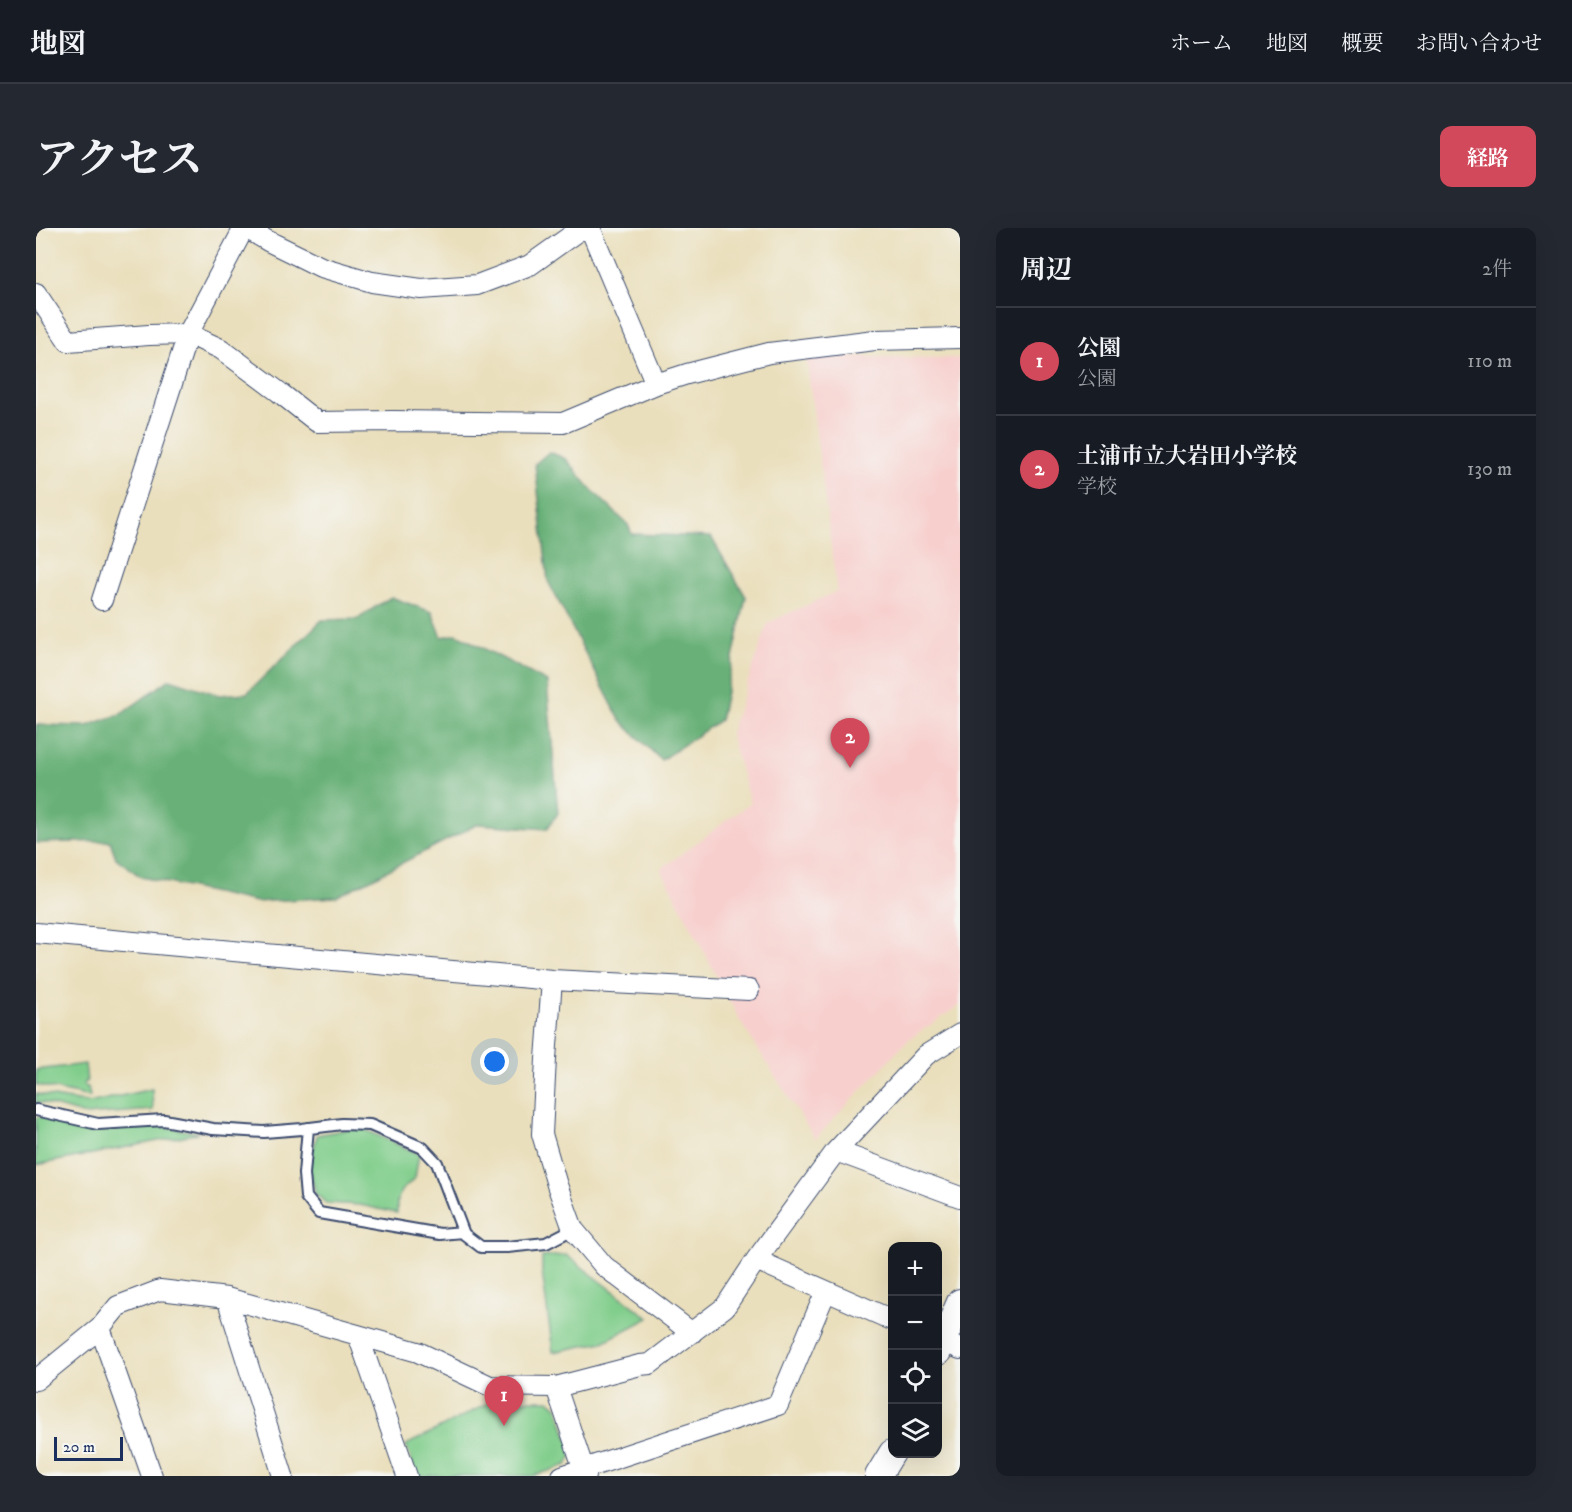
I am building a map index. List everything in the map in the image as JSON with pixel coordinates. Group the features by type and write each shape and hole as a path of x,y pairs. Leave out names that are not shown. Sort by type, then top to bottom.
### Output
{"street":[{"path":"102,600 188,334 245,228 321,267 372,282 421,289 477,285 530,265 582,228"},
{"path":"590,228 656,384"},
{"path":"36,293 68,341 188,334 221,349 317,422 563,423 656,384 769,353 875,340 960,338"},
{"path":"36,933 552,980 749,990"},
{"path":"552,980 542,1134 573,1229 604,1266 692,1333"},
{"path":"36,1380 100,1328 118,1306 160,1290 227,1298 418,1352 490,1386 556,1387 650,1364 725,1307 756,1260 836,1150 926,1055 960,1034"},
{"path":"836,1150 960,1197"},
{"path":"756,1260 888,1318"},
{"path":"562,1476 585,1472 778,1405 826,1291"},
{"path":"227,1298 283,1476"},
{"path":"944,1346 960,1302"},
{"path":"100,1328 152,1476"},
{"path":"358,1335 407,1476"},
{"path":"556,1387 585,1472"},
{"path":"878,1476 889,1458"}],"lane":[{"path":"36,1110 98,1124 164,1120 213,1129 264,1132 342,1124 370,1125 423,1148 438,1163 464,1234 481,1247 546,1243 573,1229"},
{"path":"308,1128 304,1174 306,1197 319,1212 441,1234 463,1232"}],"shaded area":[{"path":"806,356 960,358 960,1005 909,1039 815,1139 740,1021 661,869 750,803 730,733 768,623 837,591"}],"green space":[{"path":"549,452 566,459 591,489 628,525 632,534 711,537 746,597 720,720 661,760 620,720 548,581 535,464"},
{"path":"391,597 432,612 442,637 457,634 547,682 558,813 547,829 478,824 336,897 256,902 141,877 116,858 110,841 36,843 36,725 87,726 121,714 170,679 219,695 247,693 322,620 357,619"},
{"path":"85,1064 87,1082 84,1082 85,1087 88,1087 90,1097 36,1085 36,1070"},
{"path":"152,1089 153,1110 85,1115 44,1103 36,1103 36,1094 89,1103"},
{"path":"36,1117 85,1130 150,1124 199,1133 36,1165"},
{"path":"359,1127 419,1154 415,1178 401,1191 397,1201 397,1213 360,1205 326,1203 316,1194 309,1168 317,1135"},
{"path":"566,1255 649,1318 603,1342 553,1352 542,1257"},
{"path":"491,1392 519,1400 549,1400 558,1408 573,1454 567,1465 533,1476 417,1476 406,1445 487,1404"}],"place":[{"name":"土浦市立大岩田小学校","path":"850,768"},
{"name":"公園","path":"504,1426"}]}
